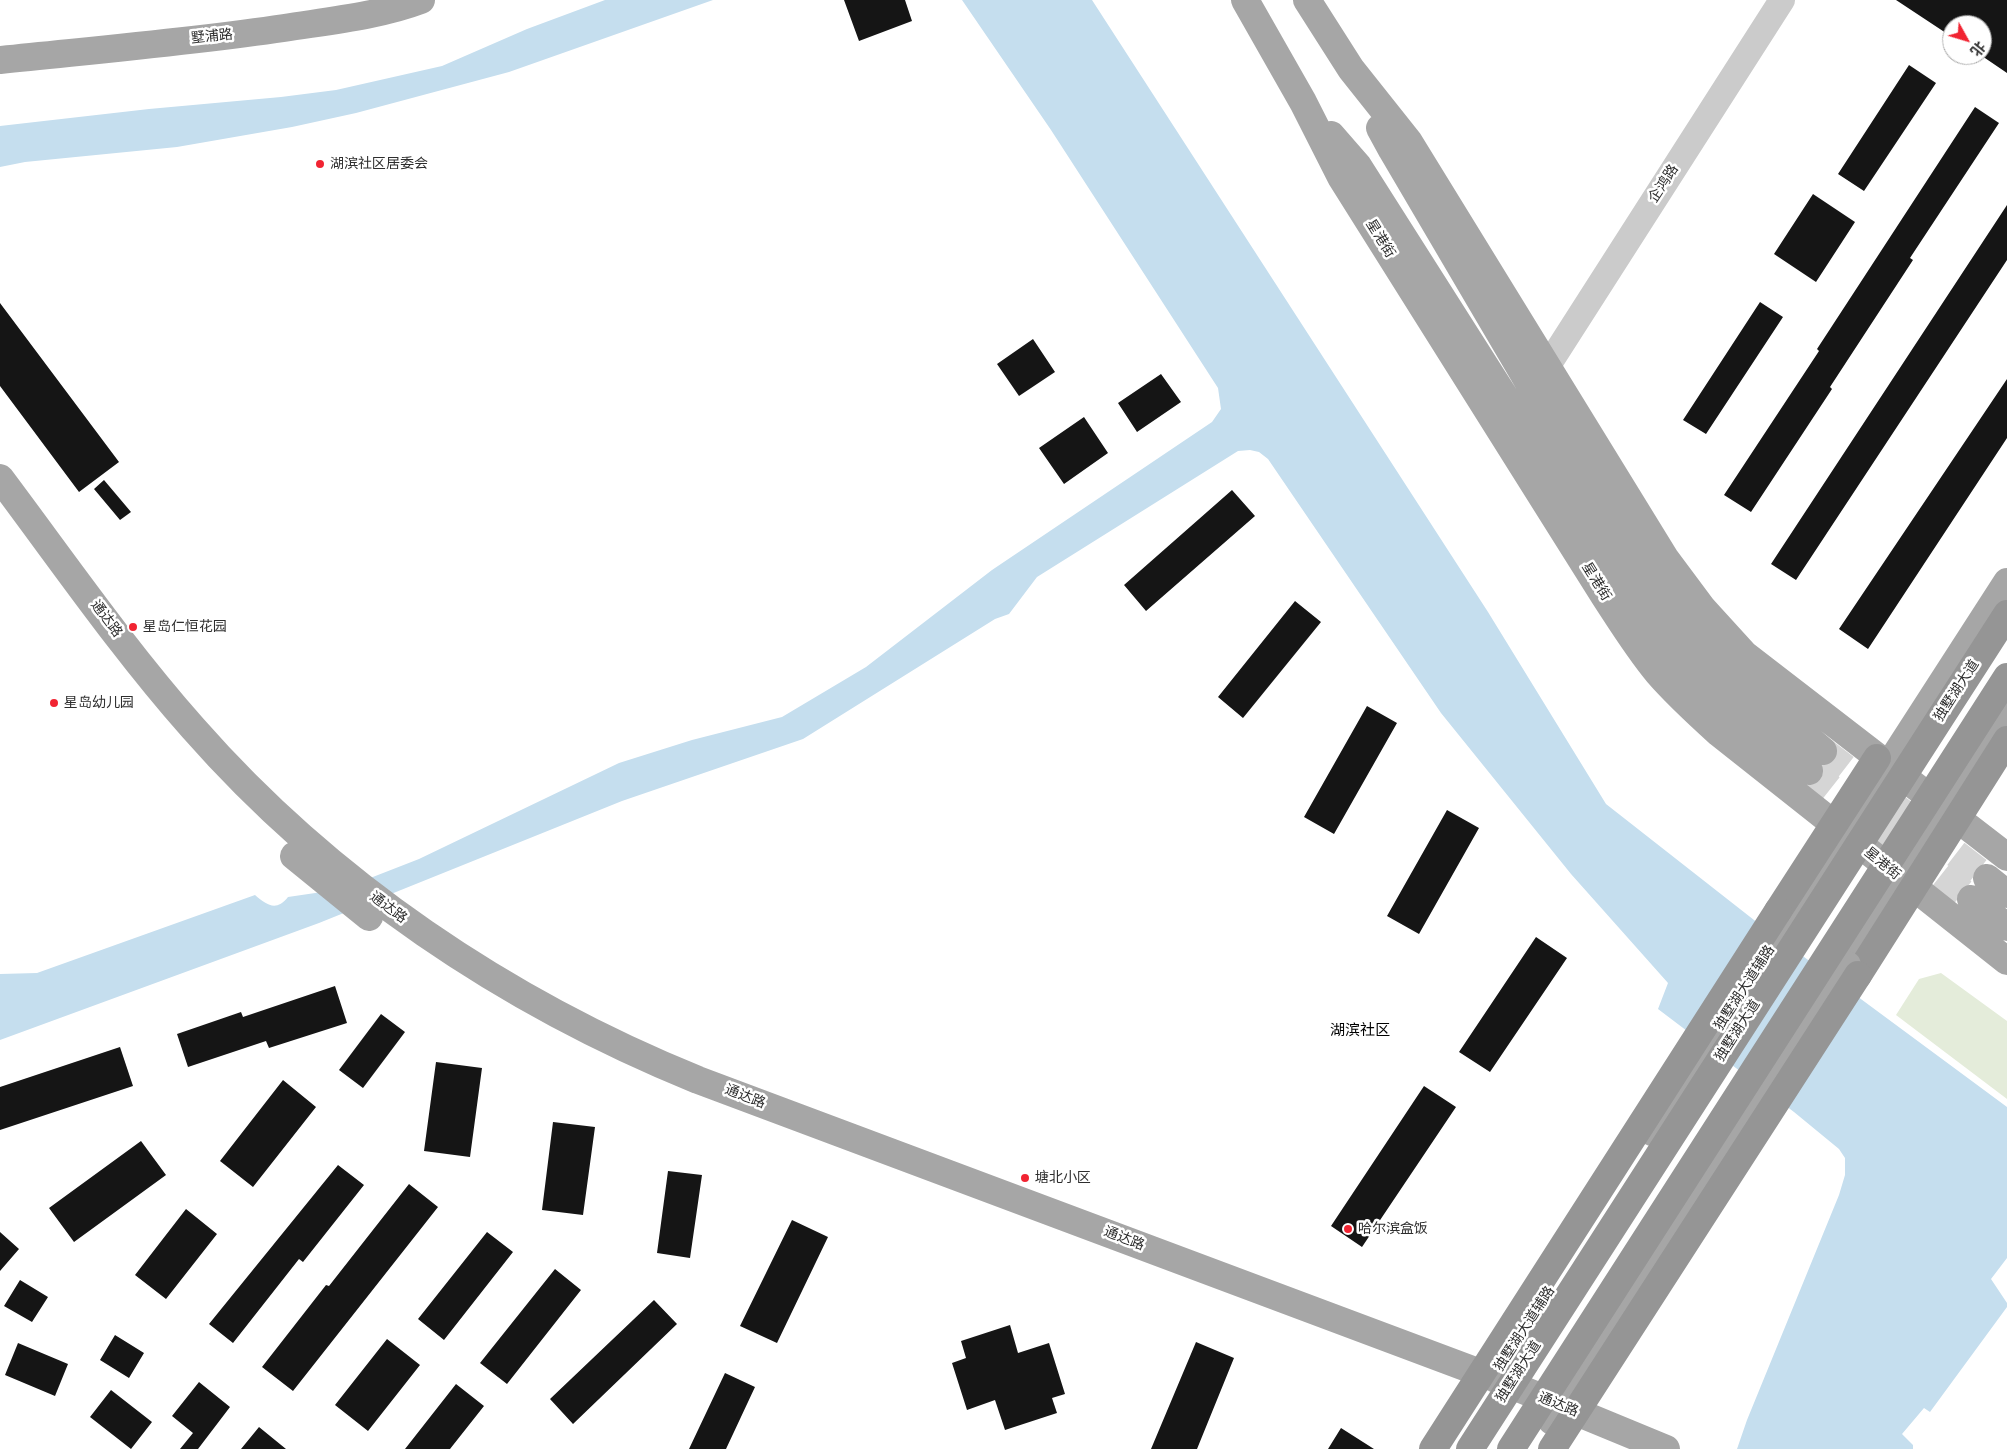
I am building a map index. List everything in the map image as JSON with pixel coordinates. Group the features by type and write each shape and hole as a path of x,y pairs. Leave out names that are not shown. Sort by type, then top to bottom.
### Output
{"highway":[{"name":"独墅湖大道","path":"1470,1449 2007,614"},
{"path":"1511,1449 2007,677"},
{"path":"1552,1449 1906,883 1951,813 2007,740"},
{"path":"1433,1449 1883,762"}],"main road":[{"name":"墅浦路","path":"0,60 249,33 334,20 409,5 422,0"},
{"name":"星港街","path":"1245,0 1303,102 1341,177 1636,645 1658,673 1698,715 1906,883 2007,961"},
{"name":"星港街","path":"1303,102 1358,166 1623,583 1659,634 1677,656 1735,711 1816,761 1751,691 1698,641 1671,610 1642,569 1576,464 1392,150 1351,70 1307,0"},
{"name":"星港街","path":"1351,70 1409,142 1665,558 1715,624 1744,654 2007,857"},
{"name":"通达路","path":"0,478 134,656 193,728 255,794 296,833 343,885"},
{"name":"通达路","path":"0,510 119,668 178,740 277,841 343,885 371,907 417,928 511,988 583,1028 698,1080 1557,1414 1666,1449"},
{"path":"1883,762 2007,582"},
{"path":"1951,813 2007,711"},
{"path":"1988,891 2007,927"},
{"name":"独墅湖大道辅路","path":"1488,1386 1704,1053 1781,920"},
{"path":"1557,1414 1751,1112 1852,970"},
{"name":"通达路","path":"1557,1414 1616,1449"}],"street":[{"name":"企鸿路","path":"1547,367 1782,0"}],"green space":[{"path":"1941,973 2007,1021 2007,1099 1896,1015 1919,979"}],"water":[{"path":"605,0 713,0 509,72 356,113 292,127 177,147 25,162 0,167 0,126 336,90 442,66 527,29"},
{"path":"962,0 1092,0 1488,612 1606,804 1754,920 2007,1107 2007,1258 1991,1279 2007,1303 2007,1307 1930,1412 1924,1408 1902,1434 1913,1445 1913,1449 1737,1449 1747,1420 1839,1195 1845,1175 1845,1158 1839,1149 1794,1112 1658,1009 1668,983 1571,874 1441,713 1268,459 1259,452 1250,450 1238,451 1037,577 1009,614 995,619 803,739 622,801 319,923 0,1040 0,974 37,973 255,895 264,902 275,906 284,902 288,897 322,892 360,882 419,859 619,763 692,740 782,717 866,667 992,570 1212,422 1221,409 1218,388 1051,130"}],"building":[{"path":"844,0 905,0 912,21 859,41"},
{"path":"1896,0 2007,0 2007,73 1992,63 1992,15 1942,15 1942,30"},
{"path":"1909,65 1936,83 1864,191 1838,174"},
{"path":"1975,107 1999,123 1910,258 1913,260 1830,387 1832,389 1751,512 1724,495 1819,351 1817,349"},
{"path":"1813,194 1855,222 1816,282 1774,254"},
{"path":"2007,205 2007,260 1796,580 1771,564"},
{"path":"1760,302 1783,317 1706,434 1683,420"},
{"path":"0,303 119,462 79,492 0,386"},
{"path":"1033,339 1055,372 1019,396 997,364"},
{"path":"1161,374 1181,402 1137,432 1118,403"},
{"path":"2007,379 2007,438 1868,649 1839,629"},
{"path":"1084,417 1108,453 1064,484 1039,448"},
{"path":"104,480 131,512 120,520 94,489"},
{"path":"1232,490 1255,516 1146,611 1124,585"},
{"path":"1295,601 1321,622 1243,718 1218,697"},
{"path":"1367,706 1397,723 1334,834 1304,817"},
{"path":"1447,810 1479,828 1419,934 1387,916"},
{"path":"1536,937 1567,958 1490,1072 1459,1052"},
{"path":"335,986 347,1023 269,1048 266,1041 188,1067 177,1034 241,1012 243,1017"},
{"path":"381,1014 405,1032 363,1088 339,1070"},
{"path":"120,1047 133,1086 0,1130 0,1087"},
{"path":"436,1062 482,1068 470,1157 424,1151"},
{"path":"283,1080 316,1107 253,1187 220,1161"},
{"path":"1424,1086 1456,1107 1362,1247 1331,1226"},
{"path":"553,1122 595,1127 583,1215 542,1210"},
{"path":"141,1141 166,1175 74,1242 49,1208"},
{"path":"338,1165 364,1185 303,1262 299,1259 233,1343 209,1324"},
{"path":"668,1171 702,1175 690,1258 657,1253"},
{"path":"409,1184 438,1207 293,1391 262,1367 326,1285 329,1286"},
{"path":"186,1209 217,1234 166,1299 135,1275"},
{"path":"792,1220 828,1237 777,1343 740,1326"},
{"path":"0,1232 19,1249 0,1271"},
{"path":"487,1232 513,1252 444,1340 418,1319"},
{"path":"555,1269 581,1290 507,1384 480,1363"},
{"path":"20,1280 48,1297 32,1322 4,1306"},
{"path":"654,1300 677,1324 573,1424 550,1399"},
{"path":"1010,1325 1018,1353 1049,1343 1065,1394 1052,1398 1057,1413 1005,1430 995,1400 967,1410 952,1363 966,1358 961,1341"},
{"path":"115,1335 144,1353 129,1378 100,1360"},
{"path":"387,1339 420,1365 368,1431 335,1405"},
{"path":"1196,1342 1234,1358 1197,1449 1151,1449"},
{"path":"18,1343 68,1364 55,1396 5,1375"},
{"path":"725,1373 755,1387 726,1449 689,1449"},
{"path":"199,1382 230,1407 198,1449 180,1449 193,1433 172,1416"},
{"path":"456,1384 484,1406 450,1449 405,1449"},
{"path":"111,1390 152,1422 131,1449 90,1417"},
{"path":"259,1427 286,1449 241,1449"},
{"path":"1341,1428 1374,1449 1328,1449"}],"tunnel":[{"path":"1823,751 1987,878"},
{"path":"1809,771 1971,899"}],"place":[{"name":"湖滨社区居委会","path":"320,164"},
{"name":"星岛仁恒花园","path":"133,627"},
{"name":"星岛幼儿园","path":"54,703"},
{"name":"塘北小区","path":"1025,1178"},
{"name":"哈尔滨盒饭","path":"1348,1229"}],"district":[{"name":"湖滨社区","path":"1360,1031"}]}
